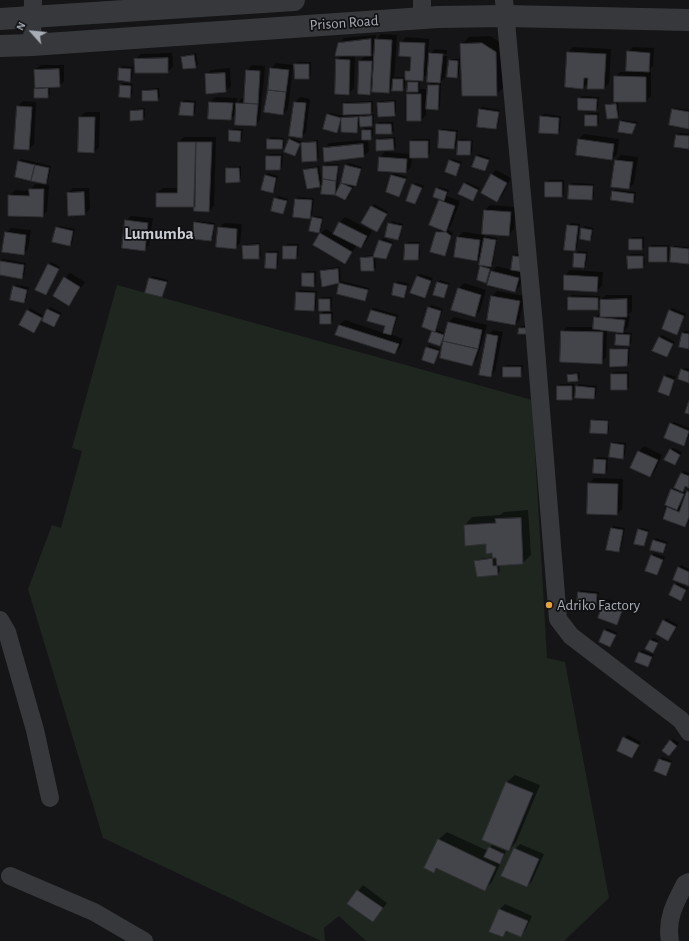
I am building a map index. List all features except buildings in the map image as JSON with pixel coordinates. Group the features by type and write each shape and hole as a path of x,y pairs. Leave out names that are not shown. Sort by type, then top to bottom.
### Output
{"street":[{"name":"Prison Road","path":"0,20 33,9 294,0"},
{"name":"Prison Road","path":"0,46 32,45 422,9 505,8 689,20"},
{"path":"505,8 534,325 558,619 570,636 681,720 689,732"},
{"path":"32,45 33,9"},
{"path":"0,620 7,632 16,662 35,730 50,798"},
{"path":"10,876 94,912 144,941"},
{"path":"670,941 668,930 671,911 685,884 689,882"}],"shaded area":[{"path":"117,285 532,400 547,658 565,662 609,898 564,941 366,941 339,916 324,928 325,941 321,941 103,838 28,589 52,525 61,528 82,451 72,448"}],"place":[{"name":"Adriko Factory","path":"549,605"}],"district":[{"name":"Lumumba","path":"159,234"}]}
